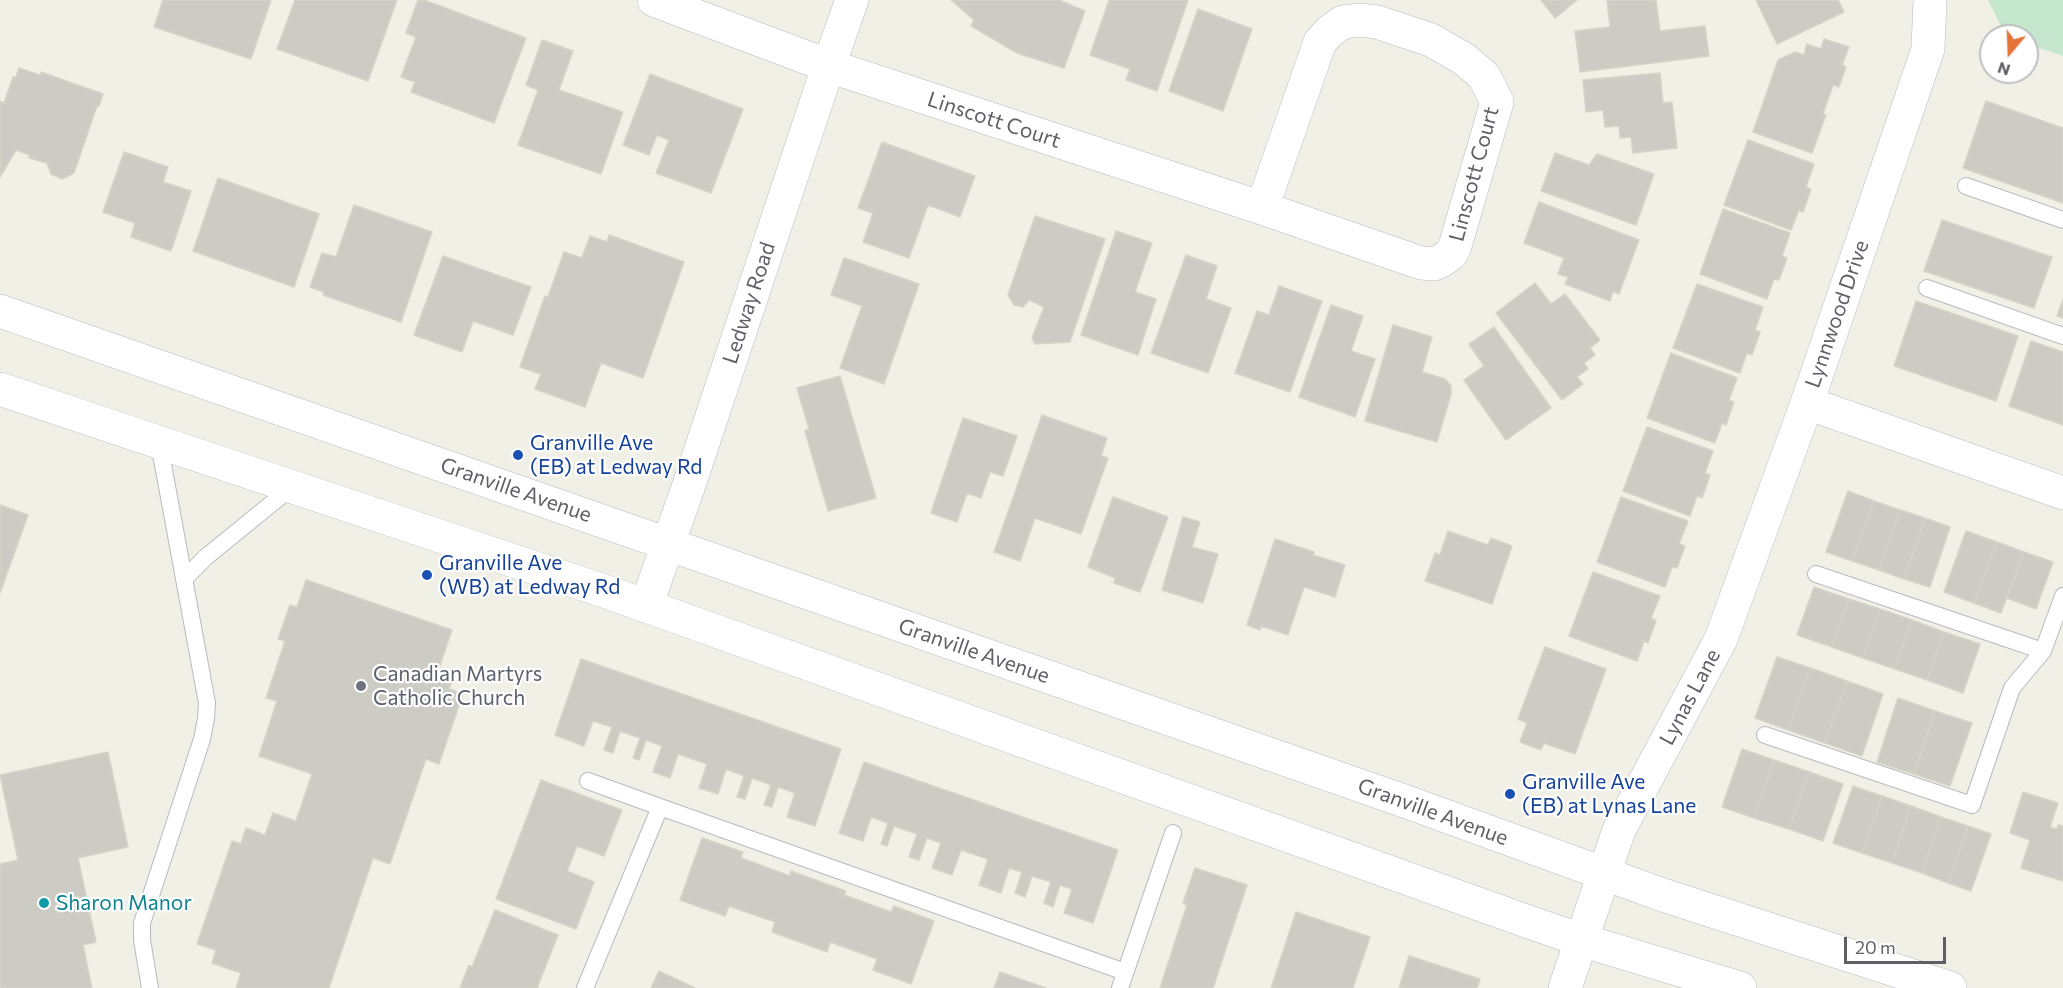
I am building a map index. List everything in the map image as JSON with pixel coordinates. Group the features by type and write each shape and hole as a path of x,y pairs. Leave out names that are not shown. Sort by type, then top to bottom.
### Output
{"main road":[{"name":"Linscott Court","path":"654,0 829,66 1262,207 1421,263 1434,264 1441,261 1451,254 1455,246 1497,102 1484,76 1464,59 1431,40 1377,22 1360,20 1343,22 1329,31 1320,42 1262,207"},
{"name":"Ledway Road","path":"646,606 852,0"},
{"name":"Lynnwood Drive","path":"1930,0 1928,49 1807,403 2063,493"},
{"name":"Granville Avenue","path":"0,310 1407,802 1604,874 1950,988"},
{"path":"0,389 646,606 1581,939 1740,988"},
{"name":"Lynas Lane","path":"1565,988 1619,830 1721,639 1807,403"}],"lane":[{"path":"1966,186 2063,220"},
{"path":"1927,288 2063,336"},
{"path":"150,988 142,940 142,923 202,739 207,703 159,443"},
{"path":"184,579 206,557 292,487"},
{"path":"1816,574 2043,651"},
{"path":"1765,735 1972,805 2012,688 2043,651 2063,596"},
{"path":"588,781 1125,972"},
{"path":"585,988 660,807"},
{"path":"1119,988 1173,833"}],"green space":[{"path":"1988,0 2063,0 2063,56 2039,48 2039,24 2000,24"}],"building":[{"path":"163,0 271,0 251,59 154,27"},
{"path":"295,0 397,0 368,81 277,49"},
{"path":"418,0 424,0 526,38 494,123 411,92 415,82 401,77 416,37 406,33"},
{"path":"951,0 1059,0 1085,11 1064,68 1017,53 971,26 974,20"},
{"path":"1109,0 1188,0 1157,91 1126,80 1130,69 1090,55"},
{"path":"1541,0 1577,0 1555,18"},
{"path":"1607,0 1656,0 1660,31 1705,26 1709,56 1580,72 1575,31 1610,27"},
{"path":"1756,0 1838,0 1844,12 1777,44"},
{"path":"1198,9 1252,29 1223,111 1169,91"},
{"path":"1824,39 1849,47 1842,65 1846,67 1839,87 1833,85 1823,114 1826,115 1812,153 1753,132 1778,60 1795,52 1804,55 1807,44 1821,49"},
{"path":"542,40 573,51 559,90 623,112 601,174 518,145 538,90 526,85"},
{"path":"19,68 40,75 41,72 103,94 74,173 62,179 51,174 47,163 29,158 30,155 16,150 0,177 0,101 4,103 13,77 16,77"},
{"path":"1660,73 1663,103 1672,102 1677,148 1633,153 1631,137 1620,138 1619,126 1605,127 1603,110 1586,112 1583,80"},
{"path":"650,74 743,109 711,193 656,173 669,140 657,135 649,155 623,145"},
{"path":"1986,101 2063,128 2063,203 1963,168"},
{"path":"1748,140 1814,164 1806,187 1811,189 1803,212 1799,210 1791,230 1724,205"},
{"path":"882,142 975,176 960,217 928,205 909,258 863,242 873,213 858,208"},
{"path":"124,152 168,167 163,182 191,191 171,251 131,237 135,223 103,212"},
{"path":"1555,153 1589,165 1597,154 1654,174 1636,225 1541,191"},
{"path":"218,178 319,214 294,287 193,251"},
{"path":"1539,202 1639,240 1619,294 1613,291 1610,301 1565,284 1568,277 1558,274 1564,258 1524,243"},
{"path":"354,205 432,232 401,322 323,295 324,292 310,287 322,253 336,257"},
{"path":"1723,209 1790,233 1782,256 1787,258 1779,280 1774,279 1767,299 1700,274"},
{"path":"1035,216 1105,239 1070,342 1035,344 1032,338 1044,307 1029,300 1023,307 1014,305 1008,295"},
{"path":"1942,220 2052,257 2034,308 1924,271"},
{"path":"1116,231 1152,243 1135,292 1156,299 1138,355 1081,335"},
{"path":"609,235 684,262 643,378 601,363 585,407 535,389 541,374 520,367 545,296 548,297 564,252 582,258 590,236 607,242"},
{"path":"1186,255 1217,266 1206,299 1231,308 1208,373 1151,353"},
{"path":"443,256 531,287 513,335 473,321 462,352 414,335"},
{"path":"844,258 919,284 884,384 840,368 862,306 831,295"},
{"path":"1535,283 1551,304 1565,294 1600,340 1590,348 1595,355 1584,363 1588,369 1577,377 1583,384 1562,400 1496,313"},
{"path":"1697,284 1763,307 1755,330 1760,332 1752,355 1747,353 1740,373 1673,348"},
{"path":"1279,286 1322,301 1290,392 1235,373 1257,311 1269,315"},
{"path":"2063,299 2063,318 2057,316"},
{"path":"1916,301 2018,336 1996,401 1894,366"},
{"path":"1331,305 1363,316 1351,351 1375,359 1355,417 1299,397"},
{"path":"1393,325 1432,337 1422,372 1445,379 1451,386 1451,394 1437,442 1365,421"},
{"path":"1494,327 1551,408 1506,440 1464,380 1484,366 1469,344"},
{"path":"2031,341 2063,352 2063,425 2009,406"},
{"path":"1671,353 1737,378 1729,400 1734,402 1726,425 1722,423 1715,443 1647,418"},
{"path":"840,376 876,498 828,511 805,431 809,429 797,388"},
{"path":"1042,415 1107,438 1101,456 1108,458 1081,534 1035,518 1020,561 994,552"},
{"path":"963,418 1017,436 1003,476 990,472 981,498 967,493 957,522 931,513"},
{"path":"1647,427 1713,451 1705,473 1710,475 1702,498 1697,496 1690,516 1623,491"},
{"path":"1848,491 1874,501 1852,561 1826,552"},
{"path":"1113,497 1168,517 1140,592 1114,583 1115,578 1088,567"},
{"path":"1621,497 1688,521 1679,544 1685,546 1677,568 1672,567 1665,587 1597,562"},
{"path":"1874,501 1900,510 1879,570 1852,561"},
{"path":"0,505 28,515 0,593"},
{"path":"1900,510 1925,518 1904,579 1879,570"},
{"path":"1183,517 1200,522 1192,547 1218,554 1203,603 1162,590"},
{"path":"1925,518 1950,527 1930,587 1904,579"},
{"path":"1448,531 1488,545 1491,538 1512,546 1492,604 1425,581 1435,553 1440,555"},
{"path":"1966,531 1997,542 1974,603 1944,592"},
{"path":"1275,539 1345,565 1335,597 1304,587 1288,635 1261,626 1260,630 1247,625"},
{"path":"1997,542 2024,552 2001,613 1974,603"},
{"path":"2024,552 2053,562 2036,609 2007,598"},
{"path":"1593,572 1660,596 1651,618 1656,621 1648,643 1644,641 1637,661 1569,636"},
{"path":"306,580 452,630 439,668 455,673 449,689 463,694 439,764 426,759 390,864 373,858 329,988 236,988 241,973 212,963 216,950 197,944 232,841 241,844 246,828 265,835 273,813 296,821 312,774 259,756 277,701 266,698 285,641 278,639 290,605 297,607"},
{"path":"1814,587 1849,599 1832,647 1797,635"},
{"path":"1849,599 1880,609 1863,658 1832,647"},
{"path":"1880,609 1912,620 1895,669 1863,658"},
{"path":"1912,620 1944,632 1927,680 1895,669"},
{"path":"1944,632 1980,644 1963,693 1927,680"},
{"path":"1545,647 1606,669 1575,754 1544,743 1541,750 1520,742 1527,723 1518,719"},
{"path":"1777,657 1810,668 1788,730 1755,718"},
{"path":"581,659 841,749 815,826 787,817 795,793 778,787 772,807 764,805 771,785 752,778 745,799 737,797 744,776 726,769 718,794 699,788 707,764 678,754 670,778 653,772 662,746 646,740 639,760 633,758 640,738 620,731 613,753 604,750 612,727 593,721 584,746 555,735"},
{"path":"1810,668 1847,681 1825,743 1788,730"},
{"path":"1847,681 1883,694 1862,756 1825,743"},
{"path":"1898,698 1935,711 1914,774 1877,762"},
{"path":"1935,711 1972,723 1950,786 1914,774"},
{"path":"1742,749 1774,760 1754,818 1722,807"},
{"name":"Sharon Manor","path":"108,752 128,847 78,858 96,942 83,945 92,988 0,988 0,864 18,860 0,775"},
{"path":"1774,760 1809,772 1789,829 1754,818"},
{"path":"864,762 1118,850 1093,923 1064,913 1072,889 1060,885 1053,907 1044,903 1051,882 1032,876 1025,897 1015,893 1022,872 1009,868 1001,893 979,885 988,859 961,850 952,875 932,868 941,843 927,838 919,860 909,857 917,834 894,826 887,846 881,844 888,823 871,817 863,841 839,833"},
{"path":"1809,772 1843,784 1823,841 1789,829"},
{"path":"541,780 622,810 604,856 577,846 567,871 594,882 576,929 496,899"},
{"path":"1853,786 1882,796 1862,853 1833,843"},
{"path":"2023,792 2058,803 2050,827 2057,829 2058,825 2063,826 2063,881 2021,868 2030,840 2010,833"},
{"path":"1882,796 1911,806 1892,863 1862,853"},
{"path":"1911,806 1941,817 1922,873 1892,863"},
{"path":"1941,817 1968,826 1948,883 1922,873"},
{"path":"1968,826 1991,834 1971,891 1948,883"},
{"path":"702,838 743,852 741,858 790,876 791,871 846,891 844,895 891,912 894,906 934,921 911,984 873,970 877,959 830,942 827,952 772,932 775,922 729,906 725,916 680,900"},
{"path":"1195,868 1247,885 1213,988 1160,988 1187,905 1183,903"},
{"path":"495,910 558,935 537,988 460,988 469,965 472,967"},
{"path":"1296,912 1370,937 1353,988 1271,988"},
{"path":"1409,956 1480,979 1477,988 1399,988"},
{"path":"659,971 695,988 651,988"},
{"path":"1000,972 1046,988 994,988"}],"place":[{"name":"Granville Ave (EB) at Ledway Rd","path":"518,455"},
{"name":"Granville Ave (WB) at Ledway Rd","path":"427,575"},
{"name":"Canadian Martyrs Catholic Church","path":"361,686"},
{"name":"Granville Ave (EB) at Lynas Lane","path":"1510,794"},
{"name":"Sharon Manor","path":"44,903"}]}
